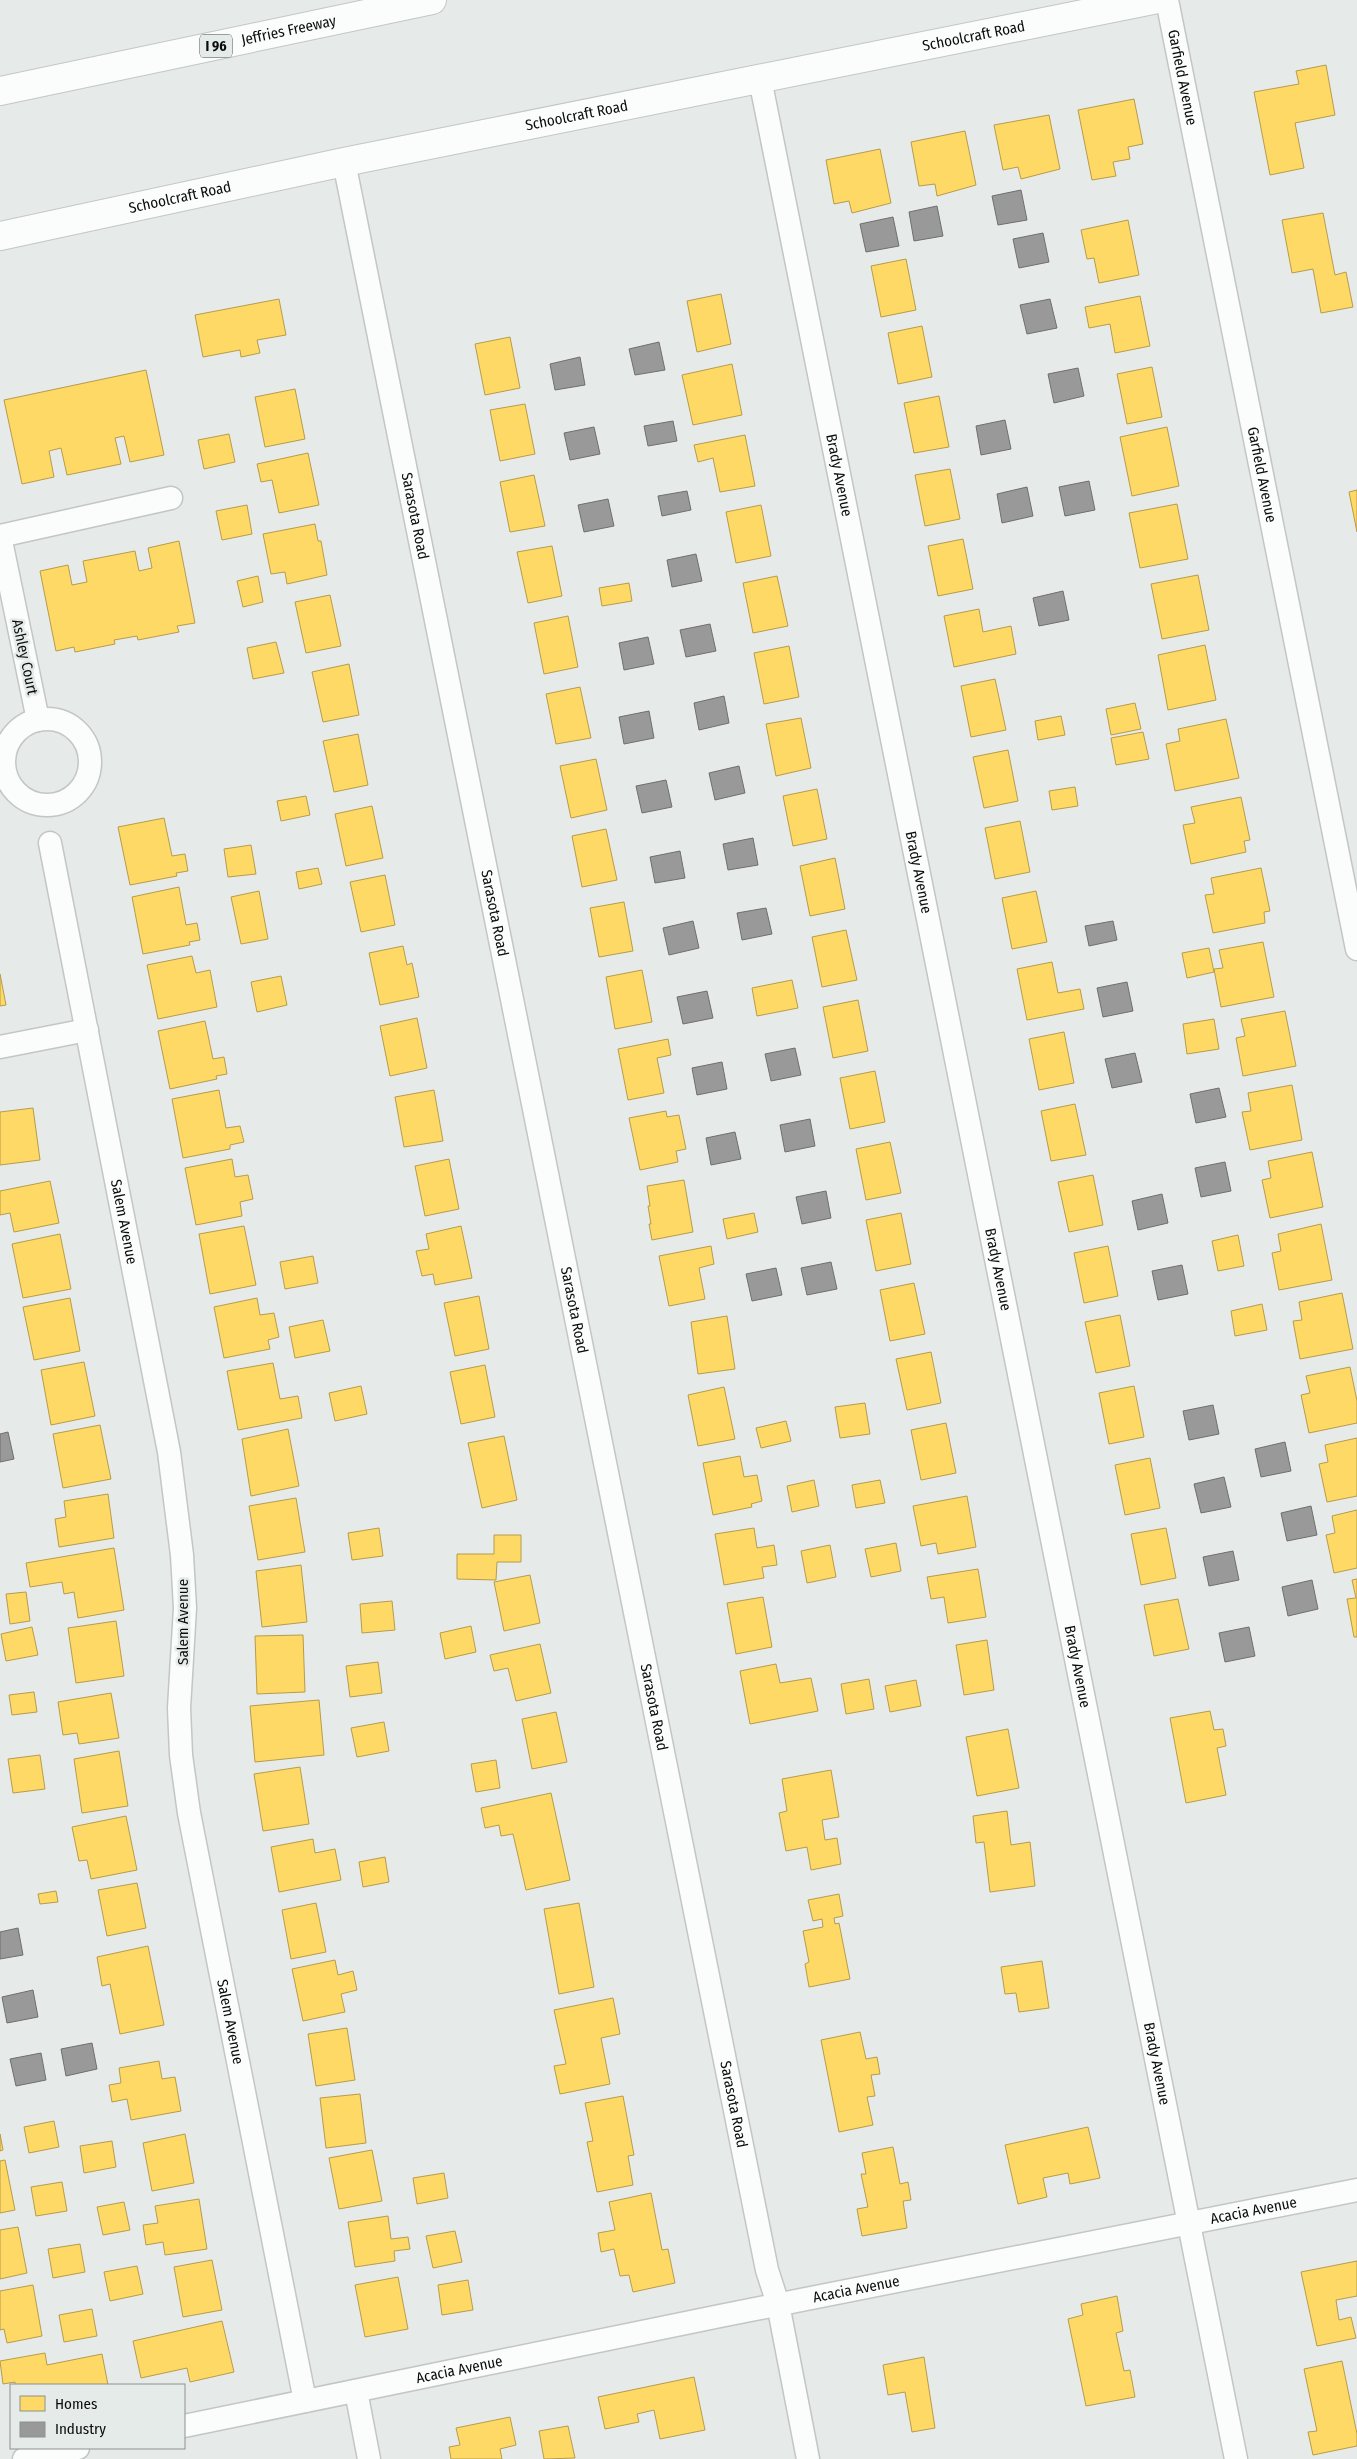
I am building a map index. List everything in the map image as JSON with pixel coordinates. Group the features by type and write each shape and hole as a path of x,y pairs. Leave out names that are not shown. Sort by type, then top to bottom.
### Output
{"main road":[{"name":"Jeffries Freeway","path":"0,91 432,0"},
{"name":"Schoolcraft Road","path":"0,236 344,162 1153,0"}],"street":[{"name":"Garfield Avenue","path":"1167,0 1357,949"},
{"name":"Brady Avenue","path":"760,79 1236,2459"},
{"name":"Sarasota Road","path":"344,162 763,2251 778,2304 808,2459"},
{"name":"Ashley Court","path":"38,720 0,536 171,498"},
{"name":"Salem Avenue","path":"50,843 169,1452 182,1555 185,1608 180,1708 182,1755 189,1813 305,2401"},
{"path":"0,1047 87,1030"},
{"name":"Acacia Avenue","path":"305,2401 778,2304 1357,2190"},
{"path":"356,2391 369,2459"},
{"path":"185,2426 305,2401"},
{"path":"24,2459 73,2449"}],"building: Homes":[{"path":"1326,65 1335,115 1295,123 1304,168 1270,175 1254,92 1299,84 1296,71"},
{"path":"1134,99 1143,144 1128,147 1130,159 1113,162 1116,176 1092,180 1078,110"},
{"path":"1049,115 1060,169 1021,179 1018,167 1003,170 994,125"},
{"path":"965,131 976,185 937,196 935,184 919,186 911,142"},
{"path":"880,149 891,203 852,213 849,201 834,204 826,160"},
{"path":"1323,213 1335,275 1346,272 1353,307 1321,313 1313,269 1292,273 1282,220"},
{"path":"1128,220 1139,275 1099,283 1094,258 1087,259 1081,230"},
{"path":"906,259 916,310 881,317 871,266"},
{"path":"721,294 731,344 697,352 687,301"},
{"path":"1140,296 1150,346 1115,353 1110,324 1089,328 1085,307"},
{"path":"279,299 286,335 257,340 260,353 241,357 240,350 203,357 195,315"},
{"path":"922,326 932,377 898,384 888,333"},
{"path":"510,337 520,388 485,395 475,344"},
{"path":"732,364 742,415 693,425 682,375"},
{"path":"1152,367 1162,417 1127,424 1117,374"},
{"path":"146,370 164,455 130,462 124,436 115,438 121,464 67,475 61,448 49,451 54,477 22,484 4,400"},
{"path":"295,389 305,439 265,447 255,397"},
{"path":"939,396 949,447 914,453 904,403"},
{"path":"525,404 535,454 500,461 490,410"},
{"path":"1167,427 1179,486 1132,496 1120,437"},
{"path":"229,434 235,462 204,469 198,440"},
{"path":"745,435 755,486 720,492 713,458 698,462 694,445"},
{"path":"308,453 319,505 279,513 272,480 261,482 257,464"},
{"path":"950,469 960,519 925,526 915,475"},
{"path":"534,475 545,526 510,532 500,482"},
{"path":"1357,490 1357,532 1349,492"},
{"path":"1177,504 1188,559 1140,568 1129,513"},
{"path":"247,505 252,534 222,540 216,511"},
{"path":"761,505 771,556 736,563 726,512"},
{"path":"315,524 318,541 321,541 327,575 287,584 285,572 271,574 263,534"},
{"path":"963,539 973,589 938,596 928,546"},
{"path":"179,541 195,623 177,626 179,632 138,640 137,636 114,640 115,644 75,652 74,647 56,651 40,571 68,565 72,585 87,582 83,561 135,551 139,571 152,568 148,548"},
{"path":"552,546 562,596 528,603 517,552"},
{"path":"1198,575 1209,630 1162,639 1151,584"},
{"path":"258,576 263,602 243,607 237,581"},
{"path":"777,576 788,626 753,633 743,583"},
{"path":"629,583 632,601 602,606 599,588"},
{"path":"330,595 341,646 306,653 295,602"},
{"path":"979,609 983,632 1011,626 1016,654 954,667 944,616"},
{"path":"568,616 578,667 544,674 534,623"},
{"path":"276,642 284,673 253,679 247,648"},
{"path":"1205,645 1216,700 1168,710 1158,655"},
{"path":"789,646 799,697 764,704 754,653"},
{"path":"349,664 359,715 323,722 312,672"},
{"path":"995,679 1006,730 971,737 961,686"},
{"path":"580,687 591,738 556,744 546,694"},
{"path":"1135,703 1141,729 1111,735 1106,709"},
{"path":"1061,716 1065,735 1038,740 1035,721"},
{"path":"801,718 811,768 776,776 766,724"},
{"path":"1226,719 1239,778 1175,791 1166,744 1180,741 1178,729"},
{"path":"1143,732 1149,759 1116,765 1111,738"},
{"path":"358,734 368,785 334,792 323,741"},
{"path":"1008,750 1018,801 984,808 973,757"},
{"path":"596,759 607,810 571,818 560,766"},
{"path":"1075,787 1078,806 1052,810 1049,791"},
{"path":"817,789 827,839 793,846 783,796"},
{"path":"306,796 310,815 281,821 277,801"},
{"path":"1241,797 1250,840 1244,841 1246,852 1191,864 1183,825 1195,823 1191,807"},
{"path":"372,806 383,858 346,866 335,814"},
{"path":"164,818 172,856 185,854 188,871 176,873 177,876 130,885 118,827"},
{"path":"1020,821 1030,872 995,879 985,828"},
{"path":"606,829 617,880 582,887 572,836"},
{"path":"251,845 256,874 228,877 224,849"},
{"path":"835,858 845,909 810,916 800,866"},
{"path":"318,868 322,884 299,889 296,872"},
{"path":"1261,868 1270,911 1264,912 1265,923 1213,933 1205,895 1214,894 1211,878"},
{"path":"385,875 395,925 361,932 350,882"},
{"path":"179,887 186,925 197,923 200,940 189,942 190,945 143,954 132,897"},
{"path":"259,891 268,939 241,944 231,897"},
{"path":"1036,891 1047,942 1012,949 1002,898"},
{"path":"624,902 633,951 599,957 590,908"},
{"path":"846,930 857,980 822,987 812,937"},
{"path":"1263,942 1274,997 1221,1007 1214,969 1223,968 1219,950"},
{"path":"403,946 407,965 412,963 419,997 380,1005 369,953"},
{"path":"1209,948 1214,972 1187,978 1182,953"},
{"path":"192,956 196,973 210,970 217,1007 158,1019 147,965"},
{"path":"1052,962 1058,993 1080,989 1084,1009 1027,1020 1017,969"},
{"path":"642,970 652,1022 615,1029 606,977"},
{"path":"0,974 6,1005 0,1006"},
{"path":"281,976 287,1005 257,1012 251,982"},
{"path":"792,980 798,1008 757,1016 752,988"},
{"path":"858,1000 868,1051 833,1058 823,1007"},
{"path":"1285,1011 1296,1066 1243,1076 1236,1038 1245,1036 1241,1019"},
{"path":"417,1018 427,1068 390,1076 380,1026"},
{"path":"1214,1019 1219,1049 1187,1054 1183,1024"},
{"path":"205,1021 213,1059 224,1057 227,1074 216,1076 217,1079 170,1089 158,1031"},
{"path":"1064,1032 1074,1083 1039,1090 1029,1039"},
{"path":"668,1039 671,1055 657,1058 664,1093 628,1100 618,1049"},
{"path":"875,1071 885,1122 850,1129 840,1078"},
{"path":"1292,1085 1302,1140 1250,1150 1242,1112 1251,1111 1248,1093"},
{"path":"219,1090 226,1128 240,1126 244,1142 230,1145 230,1149 183,1158 172,1099"},
{"path":"434,1090 443,1141 404,1147 395,1097"},
{"path":"1075,1104 1086,1155 1051,1161 1041,1111"},
{"path":"33,1108 40,1160 0,1165 0,1112"},
{"path":"666,1111 667,1117 679,1115 686,1149 676,1151 678,1162 640,1170 629,1118"},
{"path":"890,1142 901,1193 866,1200 856,1149"},
{"path":"1312,1152 1323,1207 1270,1218 1262,1180 1271,1178 1268,1161"},
{"path":"232,1159 235,1177 248,1175 253,1199 240,1202 242,1216 196,1225 185,1168"},
{"path":"449,1159 459,1209 425,1216 415,1166"},
{"path":"1093,1175 1103,1225 1069,1232 1058,1182"},
{"path":"684,1180 693,1232 652,1240 649,1224 651,1224 647,1186"},
{"path":"50,1181 59,1223 14,1232 10,1213 0,1215 0,1191"},
{"path":"754,1213 758,1232 727,1239 723,1219"},
{"path":"901,1213 911,1264 876,1271 866,1220"},
{"path":"1321,1224 1332,1280 1279,1290 1272,1253 1281,1251 1278,1234"},
{"path":"244,1226 256,1285 210,1294 199,1234"},
{"path":"461,1226 472,1278 435,1285 433,1274 422,1276 416,1251 429,1249 426,1234"},
{"path":"60,1234 71,1289 23,1298 12,1244"},
{"path":"1238,1235 1244,1266 1218,1271 1212,1241"},
{"path":"711,1246 714,1264 699,1268 705,1299 669,1306 659,1256"},
{"path":"1108,1246 1118,1296 1084,1303 1074,1253"},
{"path":"313,1256 318,1283 285,1289 280,1262"},
{"path":"914,1283 925,1334 890,1341 880,1290"},
{"path":"1342,1293 1353,1349 1300,1359 1293,1321 1302,1320 1299,1302"},
{"path":"479,1296 489,1349 455,1356 444,1303"},
{"path":"70,1298 80,1351 34,1360 23,1307"},
{"path":"257,1298 260,1315 274,1313 279,1337 268,1340 270,1349 224,1358 214,1307"},
{"path":"1262,1304 1267,1330 1235,1336 1231,1311"},
{"path":"1120,1315 1130,1366 1096,1373 1085,1322"},
{"path":"727,1316 735,1369 698,1374 691,1322"},
{"path":"323,1320 330,1351 295,1358 289,1327"},
{"path":"931,1352 941,1403 907,1410 896,1359"},
{"path":"84,1362 95,1416 51,1425 41,1370"},
{"path":"273,1363 280,1399 298,1396 302,1418 238,1430 227,1371"},
{"path":"485,1365 495,1417 461,1424 450,1372"},
{"path":"1350,1367 1357,1401 1357,1423 1309,1433 1301,1395 1310,1393 1306,1376"},
{"path":"361,1386 367,1414 335,1421 329,1393"},
{"path":"1134,1386 1144,1437 1109,1444 1099,1393"},
{"path":"724,1387 735,1439 698,1446 688,1395"},
{"path":"865,1403 870,1434 840,1438 835,1407"},
{"path":"786,1421 791,1441 761,1448 756,1428"},
{"path":"946,1423 956,1473 921,1480 911,1430"},
{"path":"100,1425 111,1479 63,1488 53,1434"},
{"path":"288,1429 299,1486 251,1496 242,1439"},
{"path":"504,1436 517,1500 482,1508 468,1443"},
{"path":"1357,1438 1357,1496 1327,1502 1319,1464 1328,1462 1325,1445"},
{"path":"740,1456 744,1477 757,1475 762,1501 751,1504 752,1507 713,1515 703,1463"},
{"path":"1150,1458 1160,1508 1125,1515 1115,1465"},
{"path":"814,1480 819,1506 792,1512 787,1486"},
{"path":"880,1480 885,1503 856,1508 852,1485"},
{"path":"108,1494 114,1538 59,1547 55,1519 66,1517 64,1501"},
{"path":"967,1496 976,1547 938,1554 936,1543 921,1546 913,1506"},
{"path":"296,1498 305,1552 258,1560 249,1506"},
{"path":"1357,1510 1357,1568 1334,1573 1326,1535 1335,1533 1332,1516"},
{"path":"379,1528 383,1556 352,1560 348,1533"},
{"path":"754,1528 757,1548 774,1545 777,1565 762,1567 764,1578 724,1585 715,1534"},
{"path":"1166,1528 1176,1578 1141,1585 1131,1534"},
{"path":"494,1535 521,1535 521,1562 497,1562 496,1580 457,1579 457,1554 494,1554"},
{"path":"896,1543 901,1571 871,1577 865,1549"},
{"path":"830,1545 836,1577 807,1583 801,1551"},
{"path":"114,1548 124,1610 78,1618 74,1592 64,1594 62,1582 30,1587 26,1563"},
{"path":"301,1565 307,1622 262,1627 256,1571"},
{"path":"978,1569 986,1617 948,1623 944,1597 931,1599 927,1577"},
{"path":"530,1575 540,1623 504,1631 494,1582"},
{"path":"1357,1579 1357,1637 1354,1637 1347,1599 1356,1598 1352,1580"},
{"path":"26,1592 30,1621 10,1624 6,1594"},
{"path":"763,1597 772,1647 736,1654 727,1603"},
{"path":"1178,1599 1189,1649 1154,1656 1144,1605"},
{"path":"392,1601 395,1630 362,1633 360,1604"},
{"path":"116,1621 124,1676 76,1683 68,1628"},
{"path":"471,1626 476,1652 445,1659 440,1633"},
{"path":"32,1627 38,1655 6,1661 1,1634"},
{"path":"303,1635 305,1692 257,1694 255,1636"},
{"path":"987,1640 994,1690 964,1695 956,1645"},
{"path":"540,1644 551,1693 516,1701 508,1668 494,1671 490,1655"},
{"path":"378,1662 382,1693 350,1697 346,1666"},
{"path":"776,1664 780,1683 811,1678 818,1711 750,1724 740,1671"},
{"path":"869,1679 874,1709 846,1714 841,1684"},
{"path":"916,1680 921,1706 890,1712 885,1686"},
{"path":"34,1692 37,1712 12,1715 9,1695"},
{"path":"111,1693 119,1738 79,1744 77,1733 63,1735 58,1702"},
{"path":"319,1700 324,1755 255,1762 250,1706"},
{"path":"1210,1711 1214,1730 1223,1729 1226,1746 1217,1748 1226,1795 1186,1803 1170,1718"},
{"path":"556,1712 567,1762 532,1769 522,1719"},
{"path":"384,1722 389,1751 357,1757 351,1728"},
{"path":"1008,1729 1019,1788 977,1796 966,1737"},
{"path":"119,1751 128,1806 82,1813 74,1759"},
{"path":"40,1755 45,1789 13,1793 8,1759"},
{"path":"496,1760 500,1788 476,1792 471,1764"},
{"path":"300,1767 309,1824 263,1831 254,1774"},
{"path":"831,1770 839,1817 822,1820 825,1840 837,1838 841,1864 811,1870 807,1847 786,1851 779,1813 787,1811 782,1779"},
{"path":"551,1793 570,1880 526,1890 513,1834 501,1836 499,1825 485,1828 481,1808"},
{"path":"1007,1811 1011,1845 1030,1842 1035,1886 990,1892 984,1842 976,1843 973,1816"},
{"path":"126,1816 137,1870 91,1879 87,1860 79,1861 72,1827"},
{"path":"313,1839 315,1853 335,1849 341,1880 279,1892 271,1847"},
{"path":"385,1857 389,1882 363,1887 359,1862"},
{"path":"137,1883 146,1928 107,1936 98,1890"},
{"path":"56,1891 58,1902 40,1904 38,1894"},
{"path":"839,1894 843,1916 834,1918 835,1924 839,1923 850,1979 809,1987 805,1964 809,1962 803,1931 823,1927 822,1919 813,1921 808,1900"},
{"path":"316,1903 326,1952 291,1959 282,1910"},
{"path":"579,1903 594,1987 559,1994 544,1909"},
{"path":"148,1946 164,2025 120,2034 110,1984 102,1986 97,1957"},
{"path":"335,1960 338,1975 353,1971 357,1990 341,1994 345,2012 303,2021 292,1969"},
{"path":"1042,1961 1049,2008 1019,2012 1016,1993 1005,1994 1001,1967"},
{"path":"613,1998 620,2034 601,2038 610,2084 560,2094 554,2066 566,2064 554,2010"},
{"path":"347,2028 355,2080 316,2086 308,2034"},
{"path":"860,2032 866,2059 877,2057 880,2074 871,2075 875,2096 867,2097 873,2125 839,2132 821,2040"},
{"path":"159,2061 162,2079 175,2077 181,2111 131,2120 127,2099 112,2102 109,2085 121,2083 119,2068"},
{"path":"360,2094 366,2143 326,2148 320,2098"},
{"path":"623,2096 634,2155 628,2156 633,2185 597,2192 587,2142 593,2141 585,2103"},
{"path":"54,2121 59,2147 29,2153 24,2127"},
{"path":"1088,2127 1100,2178 1070,2184 1068,2173 1043,2178 1047,2197 1018,2204 1005,2145"},
{"path":"0,2134 3,2150 0,2151"},
{"path":"185,2134 194,2183 152,2191 143,2143"},
{"path":"112,2141 116,2167 84,2173 80,2146"},
{"path":"893,2147 900,2184 908,2182 911,2200 903,2201 907,2228 862,2236 857,2209 868,2207 861,2174 866,2174 862,2153"},
{"path":"372,2150 382,2201 339,2209 329,2158"},
{"path":"5,2160 15,2210 0,2213 0,2161"},
{"path":"444,2173 448,2198 417,2204 413,2178"},
{"path":"62,2182 67,2211 36,2216 31,2187"},
{"path":"651,2193 662,2250 668,2249 675,2283 633,2292 629,2275 620,2276 614,2249 601,2252 598,2233 615,2230 609,2202"},
{"path":"199,2199 207,2249 165,2255 163,2242 146,2245 143,2225 158,2223 155,2206"},
{"path":"124,2202 130,2230 103,2235 97,2207"},
{"path":"388,2216 391,2239 408,2237 410,2249 394,2251 395,2261 355,2267 348,2222"},
{"path":"18,2227 27,2273 0,2279 0,2230"},
{"path":"455,2231 462,2262 433,2268 426,2236"},
{"path":"80,2244 85,2272 53,2278 48,2249"},
{"path":"212,2260 222,2310 183,2317 174,2267"},
{"path":"1357,2261 1357,2296 1336,2300 1339,2320 1351,2317 1356,2338 1317,2346 1301,2272"},
{"path":"137,2266 143,2294 110,2301 104,2272"},
{"path":"398,2277 408,2329 365,2337 355,2285"},
{"path":"468,2280 473,2310 442,2315 438,2285"},
{"path":"33,2285 42,2336 7,2343 4,2329 0,2330 0,2291"},
{"path":"1117,2296 1123,2331 1116,2333 1124,2371 1130,2370 1135,2397 1086,2406 1068,2319 1083,2315 1081,2304"},
{"path":"92,2309 97,2336 64,2342 59,2315"},
{"path":"222,2321 234,2372 190,2382 187,2368 141,2378 133,2341"},
{"path":"45,2353 47,2365 102,2354 108,2384 15,2384 15,2382 3,2384 0,2361"},
{"path":"924,2357 935,2428 912,2432 905,2392 888,2395 883,2365"},
{"path":"1342,2361 1357,2434 1357,2446 1313,2455 1308,2432 1317,2431 1304,2369"},
{"path":"694,2377 705,2430 660,2439 654,2410 637,2414 639,2422 605,2429 598,2397"},
{"path":"510,2417 516,2445 500,2449 502,2459 451,2459 449,2447 460,2445 456,2428"},
{"path":"568,2426 575,2458 544,2459 539,2431"}],"building: Industry":[{"path":"1021,190 1027,220 998,225 992,196"},
{"path":"937,206 943,236 914,241 909,212"},
{"path":"893,217 899,246 866,252 860,224"},
{"path":"1043,233 1049,262 1019,268 1013,239"},
{"path":"1050,299 1057,328 1027,334 1020,305"},
{"path":"659,342 665,370 635,375 629,349"},
{"path":"580,357 585,385 555,390 550,364"},
{"path":"1078,368 1084,396 1054,403 1048,374"},
{"path":"1005,420 1011,449 981,455 976,426"},
{"path":"673,421 677,441 648,446 644,426"},
{"path":"594,427 600,454 570,460 564,433"},
{"path":"1089,481 1095,510 1065,516 1059,487"},
{"path":"1027,487 1033,516 1002,523 997,494"},
{"path":"687,491 691,510 662,516 658,496"},
{"path":"608,499 614,526 584,532 578,505"},
{"path":"696,554 702,581 672,587 667,560"},
{"path":"1063,591 1069,620 1039,626 1033,598"},
{"path":"710,624 716,651 686,657 680,630"},
{"path":"648,637 654,664 624,670 619,643"},
{"path":"724,696 729,723 699,730 694,703"},
{"path":"649,711 654,738 624,744 619,717"},
{"path":"739,766 745,793 715,800 709,773"},
{"path":"666,780 672,807 642,813 636,786"},
{"path":"753,838 758,865 728,870 723,844"},
{"path":"680,851 685,878 655,883 650,857"},
{"path":"766,908 772,934 742,940 737,913"},
{"path":"693,921 699,948 669,955 663,928"},
{"path":"1113,921 1117,940 1089,946 1085,926"},
{"path":"1127,982 1133,1011 1103,1017 1097,988"},
{"path":"707,991 713,1018 683,1024 677,997"},
{"path":"795,1048 801,1075 771,1081 765,1054"},
{"path":"1135,1053 1142,1082 1112,1088 1105,1059"},
{"path":"722,1062 727,1089 697,1095 692,1068"},
{"path":"1219,1088 1226,1117 1196,1123 1190,1094"},
{"path":"810,1119 815,1146 785,1152 780,1125"},
{"path":"735,1132 741,1159 711,1165 706,1138"},
{"path":"1225,1162 1231,1191 1201,1197 1195,1168"},
{"path":"826,1191 831,1218 802,1224 796,1197"},
{"path":"1162,1194 1168,1223 1138,1230 1132,1201"},
{"path":"831,1262 837,1289 807,1295 801,1268"},
{"path":"1182,1265 1188,1294 1158,1300 1152,1271"},
{"path":"776,1268 782,1295 752,1301 746,1274"},
{"path":"1213,1405 1219,1434 1189,1440 1183,1411"},
{"path":"8,1432 14,1459 0,1462 0,1434"},
{"path":"1285,1442 1291,1471 1261,1477 1255,1449"},
{"path":"1224,1477 1231,1507 1201,1513 1194,1484"},
{"path":"1311,1506 1317,1535 1287,1541 1281,1513"},
{"path":"1233,1551 1239,1580 1209,1586 1203,1557"},
{"path":"1312,1580 1318,1609 1288,1616 1282,1587"},
{"path":"1249,1627 1255,1656 1225,1662 1219,1633"},
{"path":"18,1928 23,1955 0,1959 0,1932"},
{"path":"33,1990 38,2017 7,2023 2,1997"},
{"path":"92,2043 97,2069 66,2076 61,2049"},
{"path":"41,2053 46,2080 16,2086 10,2059"}]}
